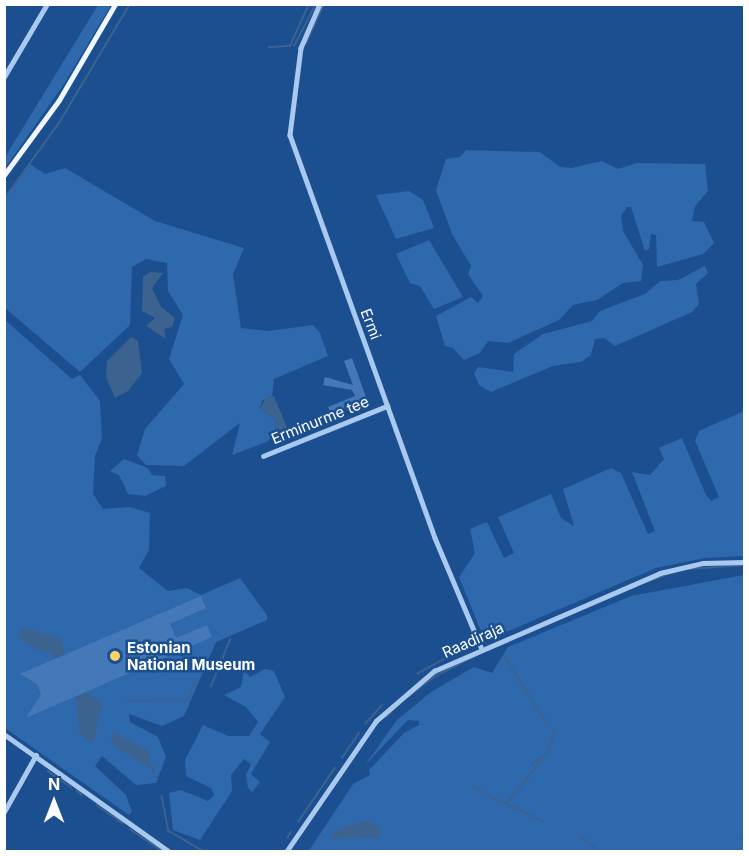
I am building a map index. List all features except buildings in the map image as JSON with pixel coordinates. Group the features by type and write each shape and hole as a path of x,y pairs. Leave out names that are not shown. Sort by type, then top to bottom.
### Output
{"main road":[{"path":"4,181 115,4"},
{"path":"4,175 21,156"}],"street":[{"path":"4,77 46,4"},
{"name":"Ermi","path":"320,4 301,48 290,135 387,406 481,647"},
{"name":"Erminurme tee","path":"263,456 387,406"},
{"name":"Raadiraja","path":"286,852 392,703 434,671 481,647 660,573 703,563 744,562"},
{"path":"4,734 170,852"},
{"path":"4,812 36,755"}],"shaded area":[{"path":"98,5 111,5 64,84 5,168 5,157"},
{"path":"466,150 540,152 560,167 571,168 602,161 618,169 637,163 705,164 708,191 695,206 692,221 704,222 714,243 703,254 657,267 656,235 651,234 649,249 645,251 631,207 627,207 621,216 623,231 643,265 641,281 623,283 597,300 573,305 559,320 508,343 488,341 480,353 464,360 453,348 445,346 436,316 471,297 478,303 483,296 468,274 471,266 452,234 436,190 446,159 460,157"},
{"path":"30,164 45,174 65,168 155,221 244,248 233,274 241,328 268,331 313,325 320,333 328,356 274,379 272,396 262,401 260,409 275,419 276,433 267,442 232,455 240,423 184,466 146,465 137,455 145,429 184,384 169,359 183,315 168,291 167,263 146,259 132,267 130,325 80,372 5,308 5,198"},
{"path":"409,191 423,200 434,228 396,239 376,195"},
{"path":"429,240 463,297 434,309 420,286 410,283 396,254"},
{"path":"705,266 708,273 696,284 699,304 692,312 615,346 604,338 595,339 591,355 581,362 553,366 491,392 479,385 474,373 478,367 513,372 514,354 543,334 592,321 600,311 645,294 660,281 678,280"},
{"path":"150,272 163,273 152,288 161,307 175,318 172,327 164,329 166,339 146,326 155,318 142,311 143,277"},
{"path":"4,319 72,379 80,375 100,401 102,438 95,456 93,494 103,509 130,507 150,513 149,550 139,568 168,591 187,588 201,595 240,578 267,615 267,620 216,642 184,716 162,726 129,714 130,722 158,737 166,757 156,783 136,785 102,756 95,766 126,795 132,812 129,815 5,728"},
{"path":"131,337 138,341 142,373 128,391 115,398 106,377 107,361"},
{"path":"274,396 291,438 277,445 275,419 260,409 265,399"},
{"path":"744,411 744,556 705,558 656,568 485,641 459,577 475,553 470,529 487,522 504,558 514,553 498,517 551,494 561,518 574,526 563,489 611,468 621,473 648,534 655,531 632,472 650,475 664,459 659,448 682,438 706,495 711,501 719,497 695,441 699,431"},
{"path":"124,459 148,468 152,475 165,476 166,486 145,496 128,494 119,475 110,471"},
{"path":"744,575 744,851 308,852 353,784 370,775 369,770 404,733 419,725 419,721 408,720 365,765 397,720 431,692 474,667 492,673 508,647 631,596"},
{"path":"19,627 61,638 66,657 60,666 52,654 33,648 19,637"},
{"path":"265,669 274,671 285,697 260,734 270,742 251,774 260,782 252,792 248,788 246,775 251,764 244,759 231,775 232,791 200,840 173,830 169,793 181,790 208,801 214,795 211,788 186,776 185,760 203,725 228,736 249,736 258,722 246,707 224,695 241,687 244,670 250,677"},
{"path":"80,688 102,704 93,743 80,734 75,694"},
{"path":"114,732 149,751 151,768 118,749 111,739"},
{"path":"365,821 379,826 380,838 330,839 333,831"}],"waterway":[{"path":"7,195 59,123 130,4"},
{"path":"269,47 290,46 309,4"},
{"path":"294,46 316,4"},
{"path":"306,44 324,4"},
{"path":"689,569 744,565"},
{"path":"640,584 678,571"},
{"path":"211,686 230,640"},
{"path":"417,674 464,648"},
{"path":"399,703 436,676 477,655"},
{"path":"504,655 546,722"},
{"path":"128,701 188,700 196,680"},
{"path":"365,724 382,705"},
{"path":"386,717 396,707"},
{"path":"531,765 547,754 555,730"},
{"path":"342,758 359,733"},
{"path":"507,803 542,760"},
{"path":"152,766 157,779"},
{"path":"298,822 335,768"},
{"path":"48,771 71,787"},
{"path":"474,786 483,792"},
{"path":"77,790 82,795"},
{"path":"488,795 543,821"},
{"path":"162,796 169,831 205,852"},
{"path":"97,805 123,823"},
{"path":"130,829 161,850"},
{"path":"287,838 291,832"},
{"path":"580,836 600,852"},
{"path":"739,839 744,837"}],"place":[{"name":"Estonian National Museum","path":"115,656"}]}
